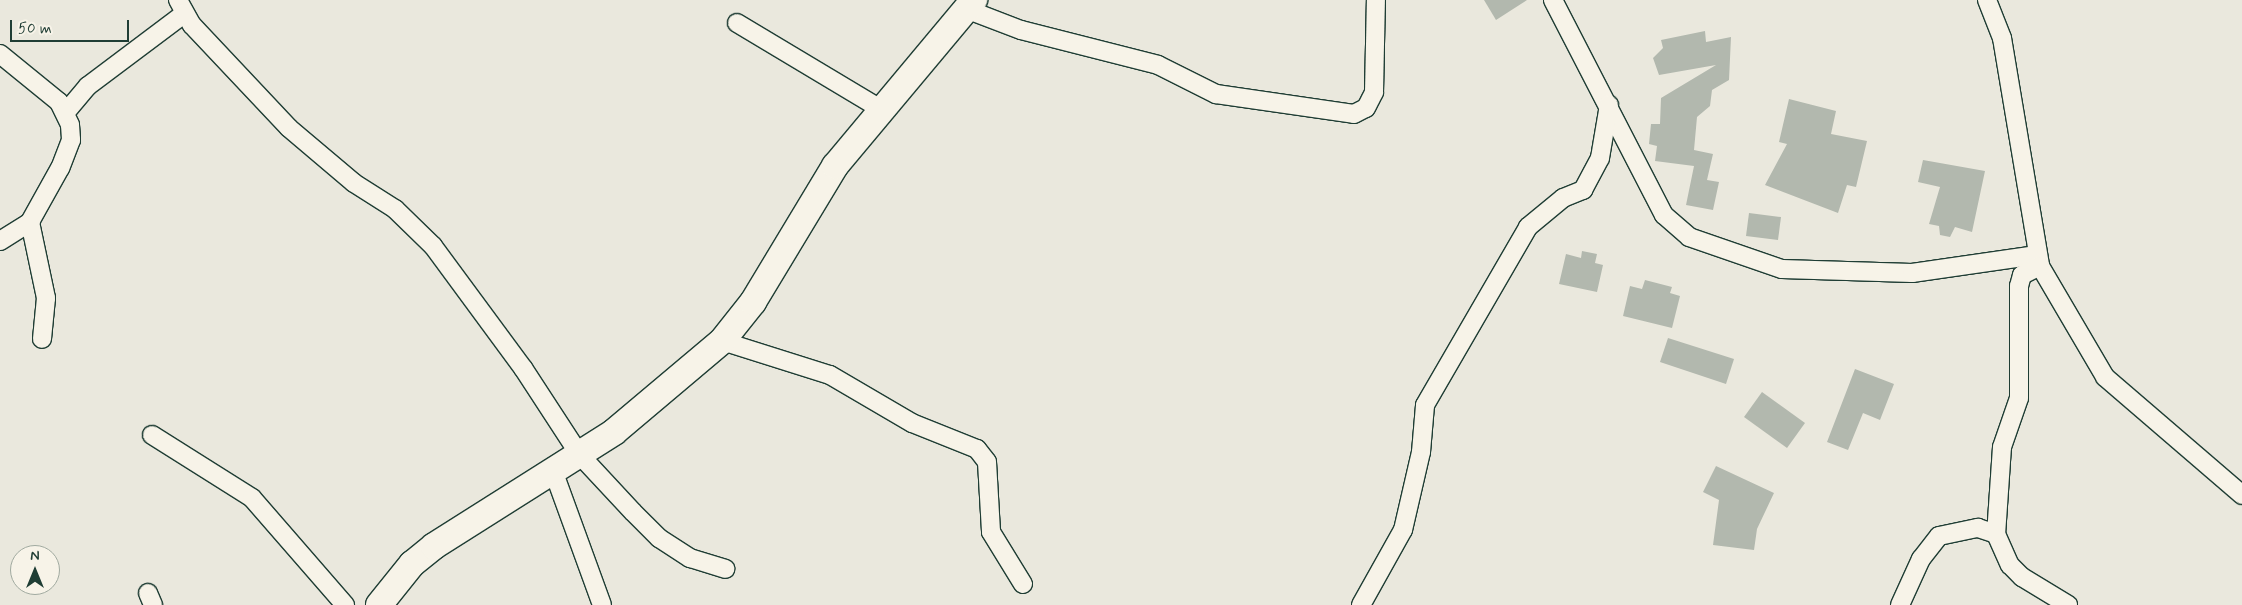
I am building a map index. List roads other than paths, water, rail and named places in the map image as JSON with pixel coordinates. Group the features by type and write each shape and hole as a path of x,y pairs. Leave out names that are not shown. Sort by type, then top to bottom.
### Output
{"street":[{"path":"380,605 412,564 434,546 554,473 650,404 722,341 753,302 836,166 879,108 970,5 1021,30 1158,65 1216,94 1354,114 1366,108 1374,92 1376,0"},
{"path":"1553,0 1609,105 1664,215 1698,240 1782,269 1912,273 2039,261"},
{"path":"1987,0 2002,38 2039,261 2105,377 2242,495"},
{"path":"66,112 88,86 181,7 289,128 354,183 395,209 433,246 523,368 579,454 659,538 690,558 725,569"},
{"path":"737,23 879,108"},
{"path":"0,54 22,69 66,112 71,140 30,222 0,241"},
{"path":"1361,605 1403,530 1421,452 1425,405 1528,228 1563,198 1583,190 1600,158 1609,105"},
{"path":"30,222 46,298 42,339"},
{"path":"2039,261 2022,275 2019,286 2019,398 2002,447 1996,534 2010,565 2022,577 2068,605"},
{"path":"722,341 830,375 912,423 977,449 987,462 991,532 1023,584"},
{"path":"152,435 252,498 345,605"},
{"path":"554,473 602,605"},
{"path":"1900,605 1921,559 1939,536 1978,528 1996,534"}]}
